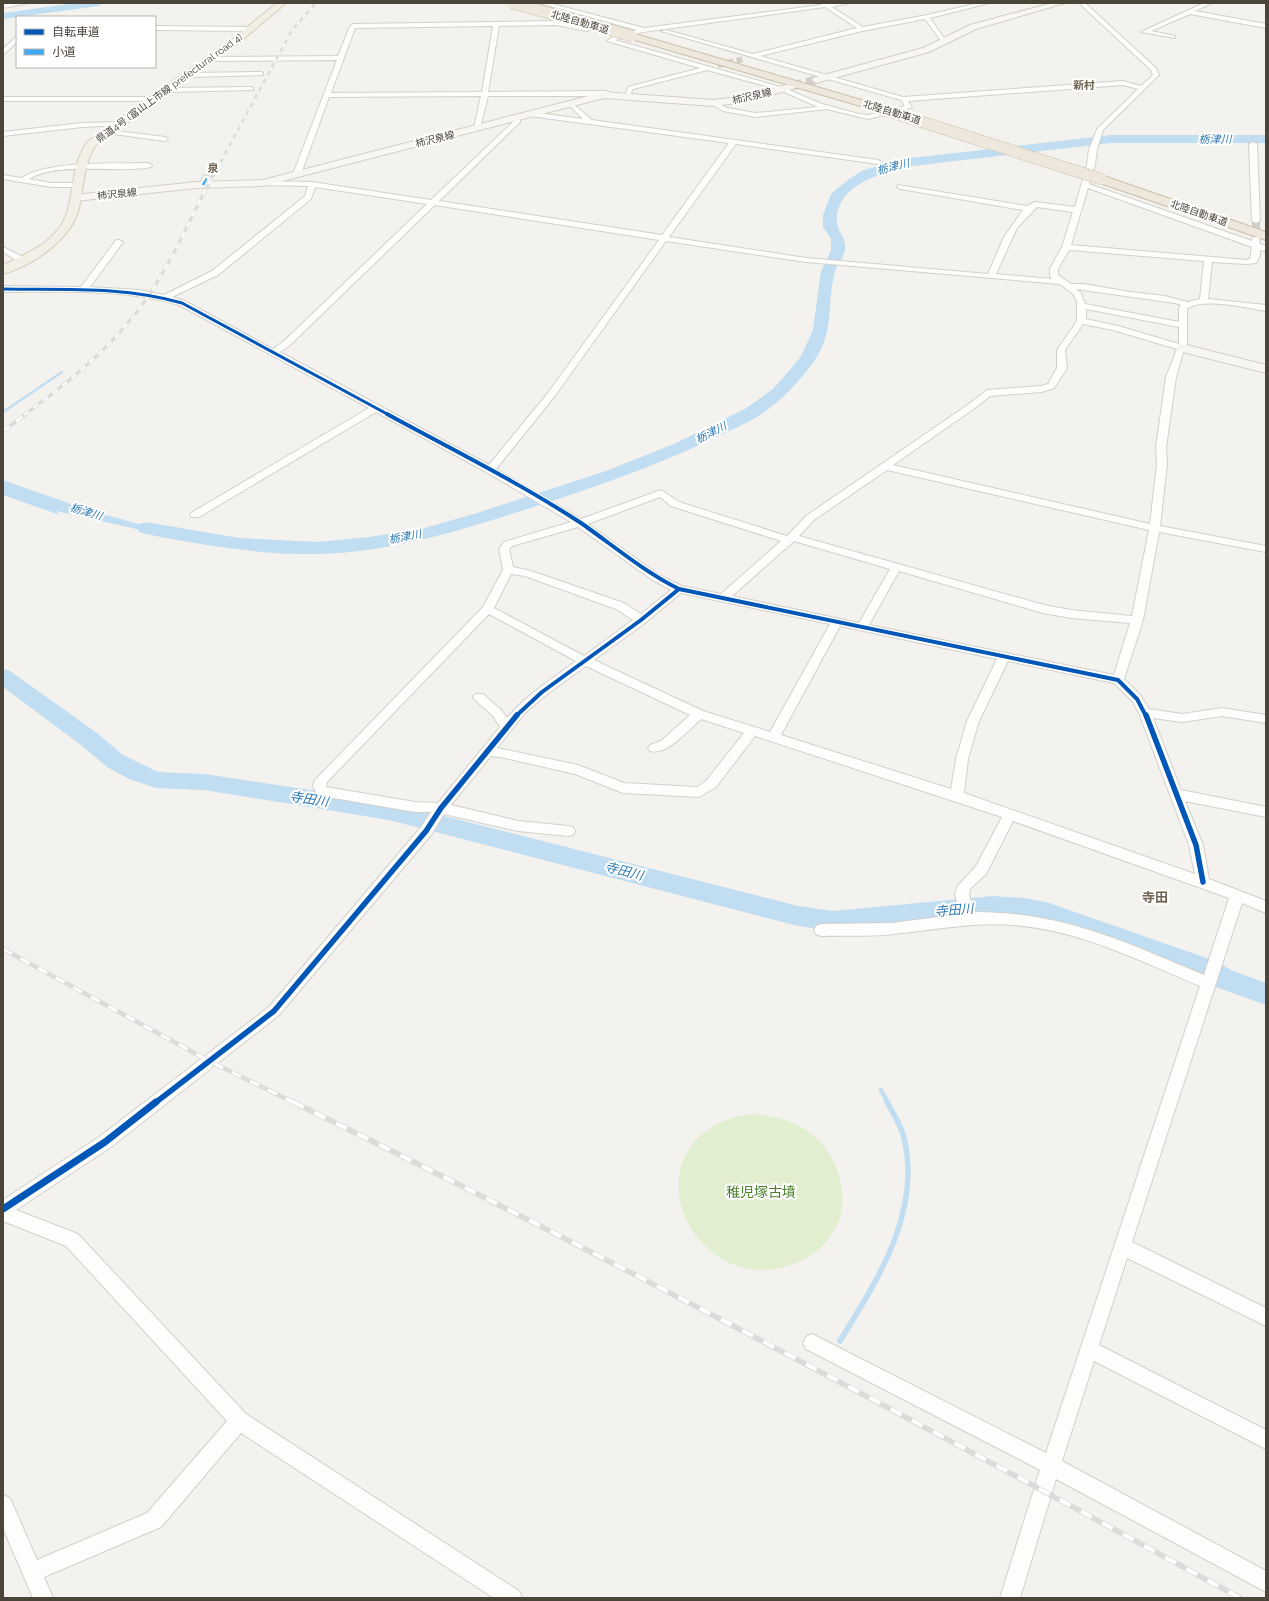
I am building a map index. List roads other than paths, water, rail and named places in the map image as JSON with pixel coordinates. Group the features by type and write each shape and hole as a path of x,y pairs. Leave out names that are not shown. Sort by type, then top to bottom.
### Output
{"highway":[{"name":"北陸自動車道","path":"512,3 638,33"},
{"name":"北陸自動車道","path":"528,3 638,33 882,106 1261,226"},
{"name":"北陸自動車道","path":"1102,176 1259,240"}],"main road":[{"name":"県道4号 (富山上市線 prefectural road 4)","path":"3,270 22,260 56,238 68,225 75,198 80,167 84,154 91,144 211,59 251,29 282,3"},
{"path":"816,80 926,50 972,27 1061,3"},
{"name":"柿沢泉線","path":"75,198 205,181 263,183 604,95 713,102 747,99 793,86"},
{"path":"1184,348 1266,369"}],"street":[{"path":"3,6 26,3"},
{"path":"542,3 638,33"},
{"path":"297,174 340,58 354,26 556,23 575,26 615,37 658,29 825,4 846,3"},
{"path":"744,59 862,29 926,17 986,3"},
{"path":"724,597 810,518 972,406 987,393 1042,389 1051,386 1062,368 1061,350 1081,321 1081,306 1077,293 1054,276 1054,269 1066,247 1091,166 1093,149 1098,132 1103,124 1156,75 1154,69 1082,3"},
{"path":"1173,37 1144,32 1209,3"},
{"path":"554,6 572,4"},
{"path":"825,4 862,29"},
{"path":"1190,12 1266,26"},
{"path":"926,17 943,41"},
{"path":"477,128 485,93 496,24"},
{"path":"156,28 251,29"},
{"path":"658,29 825,78 903,99 1123,83 1129,86 1142,88"},
{"path":"615,37 610,41 782,89 829,108 868,117 910,107 903,99"},
{"path":"3,52 16,39"},
{"path":"211,59 340,58"},
{"path":"627,96 630,88 718,65"},
{"path":"189,75 261,74"},
{"path":"167,90 251,89"},
{"path":"327,95 485,93 606,93 611,95"},
{"path":"3,99 154,99"},
{"path":"713,102 725,110 756,115 829,108"},
{"path":"570,103 589,122"},
{"path":"530,114 854,157 878,162"},
{"path":"273,353 287,343 435,202 518,121 515,118"},
{"path":"3,134 82,125 120,123"},
{"path":"108,132 165,139"},
{"path":"490,470 551,395 734,141"},
{"path":"1254,144 1258,156 1255,214 1261,226"},
{"path":"22,180 31,173 80,167 148,165"},
{"path":"3,177 51,185 77,185"},
{"path":"263,183 312,184 806,260 1066,285 1130,295 1165,297 1185,304 1204,300 1266,308"},
{"path":"166,297 215,273 308,197 312,184"},
{"path":"1085,185 1259,240 1266,249"},
{"path":"901,187 1029,208"},
{"path":"991,277 1009,234 1029,208 1035,204 1077,210"},
{"path":"1066,247 1130,254 1253,261 1256,256 1259,240"},
{"path":"84,290 120,242"},
{"path":"3,249 22,260"},
{"path":"1204,300 1208,259"},
{"path":"3,289 84,290 148,294 166,297 182,303 490,470 580,523 655,577 679,589 724,597 1118,680 1136,699 1145,713 1196,845 1203,882"},
{"path":"1184,348 1183,308 1185,304"},
{"path":"1081,306 1183,325"},
{"path":"1081,321 1115,328 1169,345 1184,348"},
{"path":"1118,680 1137,620 1155,528 1162,464 1161,447 1171,377 1179,352 1184,348"},
{"path":"195,515 375,409"},
{"path":"884,466 1155,528 1266,549"},
{"path":"568,831 518,826 441,808 415,807 322,791 319,786 321,780 488,609 508,570 504,549 508,544 580,523 662,493 675,504 1043,609 1071,614 1137,620"},
{"path":"862,627 896,567"},
{"path":"508,570 527,573 620,606 641,620"},
{"path":"3,1210 105,1142 274,1011 426,831 441,808 521,710 542,692 641,620 679,589"},
{"path":"488,609 585,661 699,714 957,796 1009,815 1107,847 1266,907"},
{"path":"773,738 837,622"},
{"path":"957,796 962,759 973,722 1004,657"},
{"path":"479,696 498,713 507,727"},
{"path":"1145,713 1182,718 1222,712 1266,719"},
{"path":"654,748 665,744 699,714"},
{"path":"486,751 505,753 578,770 623,788 699,792 711,784 752,731"},
{"path":"1176,794 1266,812"},
{"path":"970,918 962,895 964,887 981,870 1009,815"},
{"path":"1010,1598 1122,1246 1237,896"},
{"path":"821,930 892,928 970,918 1005,918 1042,923 1080,932 1208,983"},
{"path":"3,1213 72,1240 239,1420 512,1598"},
{"path":"1122,1246 1266,1317"},
{"path":"812,1343 1051,1466 1266,1582"},
{"path":"1089,1349 1266,1440"},
{"path":"32,1572 154,1520 239,1420"},
{"path":"3,1504 43,1598"}],"water":[{"path":"3,480 85,509 192,539 163,535 56,511 60,515 3,495"}],"waterway":[{"path":"3,16 98,3"},
{"name":"栃津川","path":"146,528 239,544 318,548 369,543 422,534 484,517 612,475 680,448 751,413 779,392 807,360 821,330 828,271 838,251 838,239 830,227 830,215 836,197 854,182 869,173 903,163 1111,139 1266,139"},
{"path":"3,412 62,372"},
{"name":"寺田川","path":"3,676 89,739 115,761 137,773 156,780 204,782 389,811 480,833 798,916 833,921 993,906 1023,908 1046,912 1209,970 1222,978 1266,994"},
{"path":"881,1090 888,1103"},
{"path":"840,1341 868,1294 893,1245 907,1193 908,1166 903,1133 887,1102"}],"tunnel":[{"path":"718,65 744,59"},
{"path":"793,86 816,80"},
{"path":"1256,221 1256,239"}],"railway":[{"path":"210,182 292,30 316,3"},
{"path":"24,415 84,368 111,342 136,313 167,265 210,181"},
{"path":"3,431 26,414"},
{"path":"3,949 209,1061 295,1103"},
{"path":"293,1102 413,1161 770,1345 888,1407 1240,1598"}],"district":[{"name":"新村","path":"1084,85"},
{"name":"泉","path":"213,168"},
{"name":"寺田","path":"1155,897"}],"park label":[{"name":"稚児塚古墳","path":"761,1192"}]}
